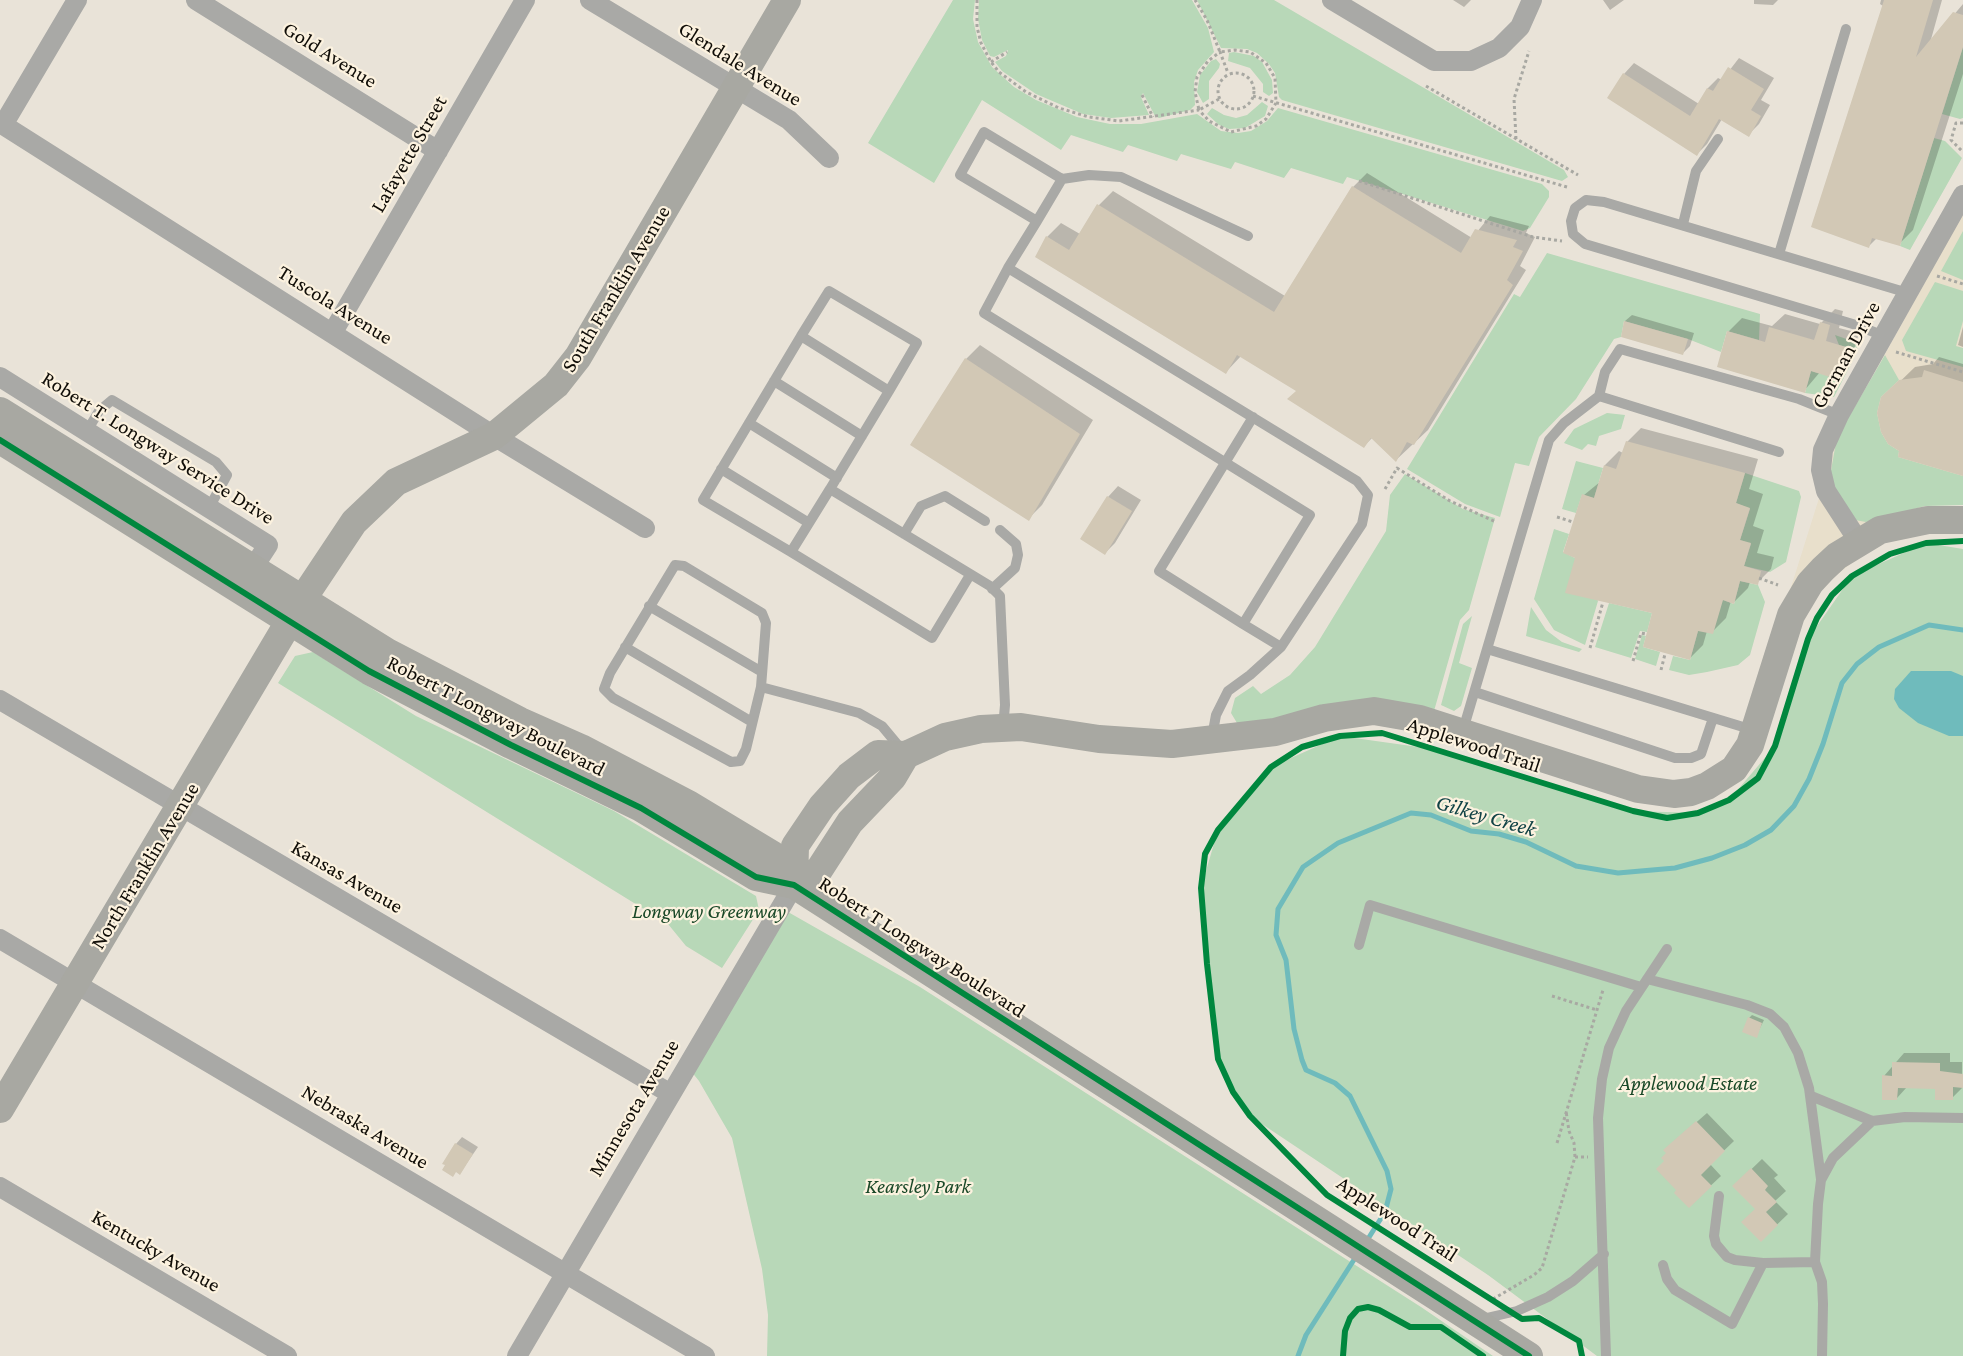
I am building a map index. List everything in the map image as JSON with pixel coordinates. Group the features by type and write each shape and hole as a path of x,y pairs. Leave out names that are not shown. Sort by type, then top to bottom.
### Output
{"street":[{"path":"2,124 77,0"},
{"name":"Gold Avenue","path":"196,0 438,151"},
{"name":"Lafayette Street","path":"333,332 525,0"},
{"name":"Glendale Avenue","path":"590,0 789,120 829,158"},
{"name":"South Franklin Avenue","path":"296,611 354,522 396,482 494,436 556,385 578,357 787,0"},
{"path":"1332,0 1434,61 1471,61 1500,48 1520,27 1532,0"},
{"name":"Tuscola Avenue","path":"2,124 494,436 645,528"},
{"name":"Gorman Drive","path":"1859,542 1832,502 1823,480 1823,450 1839,415 1887,343 1908,293 1963,195"},
{"name":"Robert T. Longway Service Drive","path":"0,377 268,544 253,568"},
{"name":"Robert T Longway Boulevard","path":"0,411 253,568 296,611"},
{"name":"Robert T Longway Boulevard","path":"0,440 296,611 429,704 641,808 756,877 794,885 1362,1247 1484,1310 1529,1356"},
{"path":"794,885 795,846 829,797 849,776 878,754 906,755 961,731 1003,728 1041,729 1099,739 1157,744 1275,732 1349,713 1374,711 1420,719 1462,735 1638,789 1674,794 1707,786 1734,769 1756,731 1791,615 1810,583 1823,569 1859,542 1880,530 1904,523 1928,520 1963,520"},
{"name":"North Franklin Avenue","path":"0,1109 296,611"},
{"name":"Kansas Avenue","path":"0,700 671,1094"},
{"name":"Minnesota Avenue","path":"517,1356 794,885"},
{"name":"Nebraska Avenue","path":"0,939 705,1356"},
{"name":"Kentucky Avenue","path":"0,1187 287,1356"}],"lane":[{"path":"1779,254 1846,29"},
{"path":"1036,221 960,175 984,132 1062,179 1089,175 1121,177 1248,236"},
{"path":"1683,224 1696,171 1718,139"},
{"path":"1062,179 1008,268 984,313 1310,515 1243,624"},
{"path":"1887,343 1856,325 1585,244 1573,234 1571,221 1575,208 1586,200 1604,202 1908,293"},
{"path":"1008,268 1357,481 1368,495 1362,524 1281,647 1228,691 1216,715 1212,740"},
{"path":"791,552 917,343 829,291 703,500 932,638 970,574"},
{"path":"801,336 889,391"},
{"path":"1462,735 1549,440 1564,423 1599,396 1605,372 1620,349 1799,399 1839,415"},
{"path":"774,381 862,436"},
{"path":"1599,396 1779,452"},
{"path":"87,431 99,411 112,400 216,462 227,475 209,508"},
{"path":"1252,417 1159,571 1281,647"},
{"path":"749,423 837,478"},
{"path":"722,470 809,523"},
{"path":"830,489 970,574 1000,596 1004,642 1003,728"},
{"path":"904,534 921,506 945,496 985,520"},
{"path":"993,589 1015,568 1018,555 1016,544 1000,530"},
{"path":"675,565 684,566 762,613 766,623 761,687 746,750 740,761 731,762 613,698 604,688 625,647 675,565"},
{"path":"649,606 762,672"},
{"path":"625,647 752,722"},
{"path":"1487,649 1756,731"},
{"path":"761,687 859,713 882,726 906,755"},
{"path":"1474,692 1675,758 1691,758 1701,754 1713,718"},
{"path":"1359,945 1370,905 1607,976 1747,1005 1770,1014 1784,1027 1798,1053 1810,1096 1821,1179 1815,1262 1822,1282 1822,1356"},
{"path":"1606,1356 1598,1119 1602,1079 1609,1048 1626,1011 1666,948"},
{"path":"1810,1096 1872,1121 1905,1117 1963,1118"},
{"path":"1821,1179 1833,1158 1872,1121"},
{"path":"1719,1196 1714,1236 1716,1244 1727,1257 1763,1263 1815,1262"},
{"path":"1484,1310 1512,1312 1557,1292 1604,1254"},
{"path":"1662,1265 1667,1279 1675,1290 1731,1324 1763,1263"}],"path":[{"path":"977,0 977,27 981,43 991,62 999,72 1026,92 1059,108 1089,117 1119,121 1199,110 1219,99"},
{"path":"1195,0 1207,20 1228,74"},
{"path":"1242,50 1266,63 1275,78 1276,103 1266,119 1256,126 1231,132 1209,121 1199,110 1195,92 1197,77 1208,61 1220,52 1242,50"},
{"path":"1516,139 1514,99 1529,51"},
{"path":"991,62 1007,52"},
{"path":"1240,73 1250,79 1253,96 1247,106 1237,110 1227,107 1219,99 1219,82 1228,74 1240,73"},
{"path":"1426,86 1578,175"},
{"path":"1142,95 1153,117"},
{"path":"1253,96 1568,187"},
{"path":"1963,123 1956,123 1951,140 1963,152"},
{"path":"1359,181 1533,237 1585,244"},
{"path":"1932,275 1963,284"},
{"path":"1887,343 1963,372"},
{"path":"1385,489 1397,468 1450,501 1496,522"},
{"path":"1557,517 1573,522"},
{"path":"1760,578 1778,585"},
{"path":"1590,648 1603,602"},
{"path":"1633,661 1641,633 1646,634"},
{"path":"1661,670 1665,654"},
{"path":"1557,1143 1607,976"},
{"path":"1552,996 1597,1010"},
{"path":"1484,1310 1542,1268 1575,1157 1566,1111"},
{"path":"1483,1293 1484,1310"},
{"path":"1484,1310 1512,1312"}],"shaded area":[{"path":"1963,213 1963,499 1931,500 1781,619 1837,441"}],"green space":[{"path":"953,0 975,0 973,19 978,42 992,67 1014,87 1036,100 1077,117 1110,124 1141,124 1197,114 1221,131 1238,133 1251,131 1267,121 1278,108 1542,184 1549,191 1549,197 1530,228 1523,231 1347,177 1343,184 1291,168 1284,178 1235,162 1231,169 1181,154 1177,161 1128,145 1123,152 1071,135 1061,150 982,100 934,183 868,143"},
{"path":"979,0 1192,0 1208,28 1214,52 1198,70 1194,82 1195,105 1190,110 1159,118 1155,116 1143,93 1141,97 1149,115 1111,118 1083,114 1036,94 1002,71 995,62 1006,56 1008,50 994,57 990,56 982,40 978,19"},
{"path":"1197,0 1274,0 1564,170 1568,177 1562,181 1282,100 1279,97 1275,73 1269,64 1257,53 1247,49 1221,48"},
{"path":"1963,47 1963,118 1960,119 1942,114"},
{"path":"1229,53 1254,56 1262,62 1272,80 1273,93 1269,96 1263,92 1263,84 1250,68 1228,61"},
{"path":"1216,59 1220,64 1219,68 1209,81 1209,99 1203,103 1197,92 1200,75 1211,61"},
{"path":"1262,102 1268,106 1265,116 1245,128 1229,129 1219,125 1207,114 1212,108 1224,115 1236,118 1247,115"},
{"path":"1934,138 1945,141 1962,158 1910,250 1900,246"},
{"path":"1963,231 1963,280 1941,271"},
{"path":"1547,253 1760,314 1759,340 1727,331 1721,352 1688,339 1624,321 1621,337 1614,339 1576,399 1539,437 1529,466 1515,463 1500,517 1465,504 1407,469 1514,294 1520,297"},
{"path":"1935,282 1963,291 1963,321 1956,346 1963,348 1963,367 1906,351 1902,340"},
{"path":"1835,335 1855,342 1858,350 1834,397 1805,393 1811,371 1837,378 1846,347 1839,345"},
{"path":"1885,355 1899,380 1881,397 1877,413 1881,432 1888,444 1899,451 1898,457 1963,476 1963,505 1925,506 1866,522 1855,520 1838,495 1830,476 1837,437"},
{"path":"1607,413 1625,415 1621,429 1599,436 1596,446 1588,444 1582,450 1564,443 1574,429"},
{"path":"1576,461 1603,468 1594,498 1582,495 1576,513 1562,509"},
{"path":"1745,473 1799,491 1801,497 1786,562 1770,572 1744,566 1751,544 1740,540 1750,509 1736,503"},
{"path":"1405,474 1463,509 1495,518 1469,610 1460,620 1434,711 1252,726 1237,723 1231,713 1235,698 1253,686 1261,694 1290,675 1315,647 1386,531 1390,495"},
{"path":"1554,529 1569,534 1563,552 1575,558 1598,601 1585,645 1554,630 1534,599"},
{"name":"Applewood Estate","path":"1926,543 1963,549 1963,1356 1597,1356 1488,1275 1250,1116 1218,1059 1201,888 1218,830 1271,767 1340,736 1440,750 1633,811 1698,813 1729,800 1775,746 1808,639 1852,576"},
{"path":"1740,581 1758,585 1765,602 1750,655 1738,665 1707,672 1689,675 1669,670 1673,656 1690,660 1698,631 1723,600 1734,604"},
{"path":"1609,603 1652,613 1647,632 1640,631 1631,658 1595,647"},
{"path":"1531,607 1546,630 1562,642 1582,649 1579,652 1526,636"},
{"path":"1472,616 1459,663 1472,668 1461,706 1454,711 1441,705 1463,624"},
{"path":"1642,635 1646,636 1643,647 1660,652 1656,666 1635,659"},
{"name":"Longway Greenway","path":"313,652 416,716 614,811 756,896 759,910 722,968 686,946 668,924 278,683 295,656"},
{"name":"Kearsley Park","path":"781,908 920,987 1421,1307 1493,1356 767,1356 768,1315 762,1269 732,1138 699,1081 687,1066"}],"water":[{"path":"1911,671 1951,671 1963,676 1963,736 1949,736 1918,723 1899,708 1894,699 1895,689"}],"building":[{"path":"1884,0 1933,0 1916,57 1953,12 1963,15 1963,47 1900,246 1872,238 1869,248 1811,227"},
{"path":"1728,67 1764,89 1751,110 1761,116 1749,137 1719,119 1697,156 1607,98 1623,73 1690,116 1707,88 1713,91"},
{"path":"1352,186 1461,253 1475,229 1517,240 1513,247 1523,251 1507,280 1513,285 1414,445 1407,442 1396,462 1371,438 1364,448 1287,399 1296,391 1237,355 1226,374 1035,257 1046,236 1069,250 1097,204 1274,312"},
{"path":"1624,321 1688,339 1683,355 1621,337"},
{"path":"1820,322 1830,325 1826,341 1846,347 1836,379 1811,371 1805,393 1717,367 1727,331 1765,342 1769,327 1814,340"},
{"path":"965,358 1080,434 1029,521 910,445"},
{"path":"1924,370 1963,382 1963,476 1898,457 1899,451 1888,444 1881,432 1877,413 1881,397 1899,380 1922,377"},
{"path":"1626,441 1745,473 1736,503 1750,508 1740,540 1751,543 1744,566 1761,571 1758,585 1740,581 1734,604 1723,600 1713,634 1698,631 1690,660 1643,647 1652,613 1565,593 1575,558 1563,553 1582,494 1594,498 1604,465 1616,469"},
{"path":"1107,496 1132,511 1105,555 1080,539"},
{"path":"1748,1017 1762,1023 1757,1038 1742,1032"},
{"path":"1892,1062 1940,1063 1940,1071 1963,1074 1963,1088 1953,1087 1953,1100 1935,1100 1935,1089 1898,1088 1897,1100 1882,1100 1882,1075 1892,1076"},
{"path":"1696,1121 1725,1151 1701,1175 1712,1186 1689,1208 1656,1169 1664,1161 1661,1158 1666,1153 1663,1150"},
{"path":"455,1143 473,1154 460,1175 456,1172 453,1177 442,1170 445,1165 442,1164"},
{"path":"1751,1168 1768,1186 1765,1190 1777,1202 1766,1212 1778,1225 1761,1242 1741,1222 1755,1209 1732,1186"}],"waterway":[{"name":"Gilkey Creek","path":"1366,1242 1385,1212 1391,1189 1387,1171 1350,1096 1335,1083 1306,1070 1294,1029 1286,960 1276,935 1278,909 1303,867 1338,843 1411,813 1431,815 1471,831 1499,834 1526,842 1576,866 1618,873 1675,868 1712,858 1745,845 1771,830 1794,806 1809,779 1823,744 1842,683 1857,664 1879,647 1929,625 1963,630"},
{"name":"Gilkey Creek","path":"1298,1356 1306,1335 1357,1255"}],"cycle path":[{"path":"0,440 369,671 511,745 641,808 756,877 794,885 1529,1356"},
{"name":"Applewood Trail","path":"1582,1356 1579,1341 1539,1318 1522,1319 1327,1195 1250,1116 1233,1092 1218,1059 1201,888 1205,854 1218,830 1271,767 1302,747 1340,736 1382,733 1633,811 1667,818 1698,813 1729,800 1758,778 1775,746 1808,639 1817,618 1832,595 1852,576 1890,554 1926,543 1963,541"},
{"path":"1343,1356 1345,1331 1350,1318 1358,1309 1368,1307 1379,1310 1410,1327 1441,1327 1483,1356"}]}
